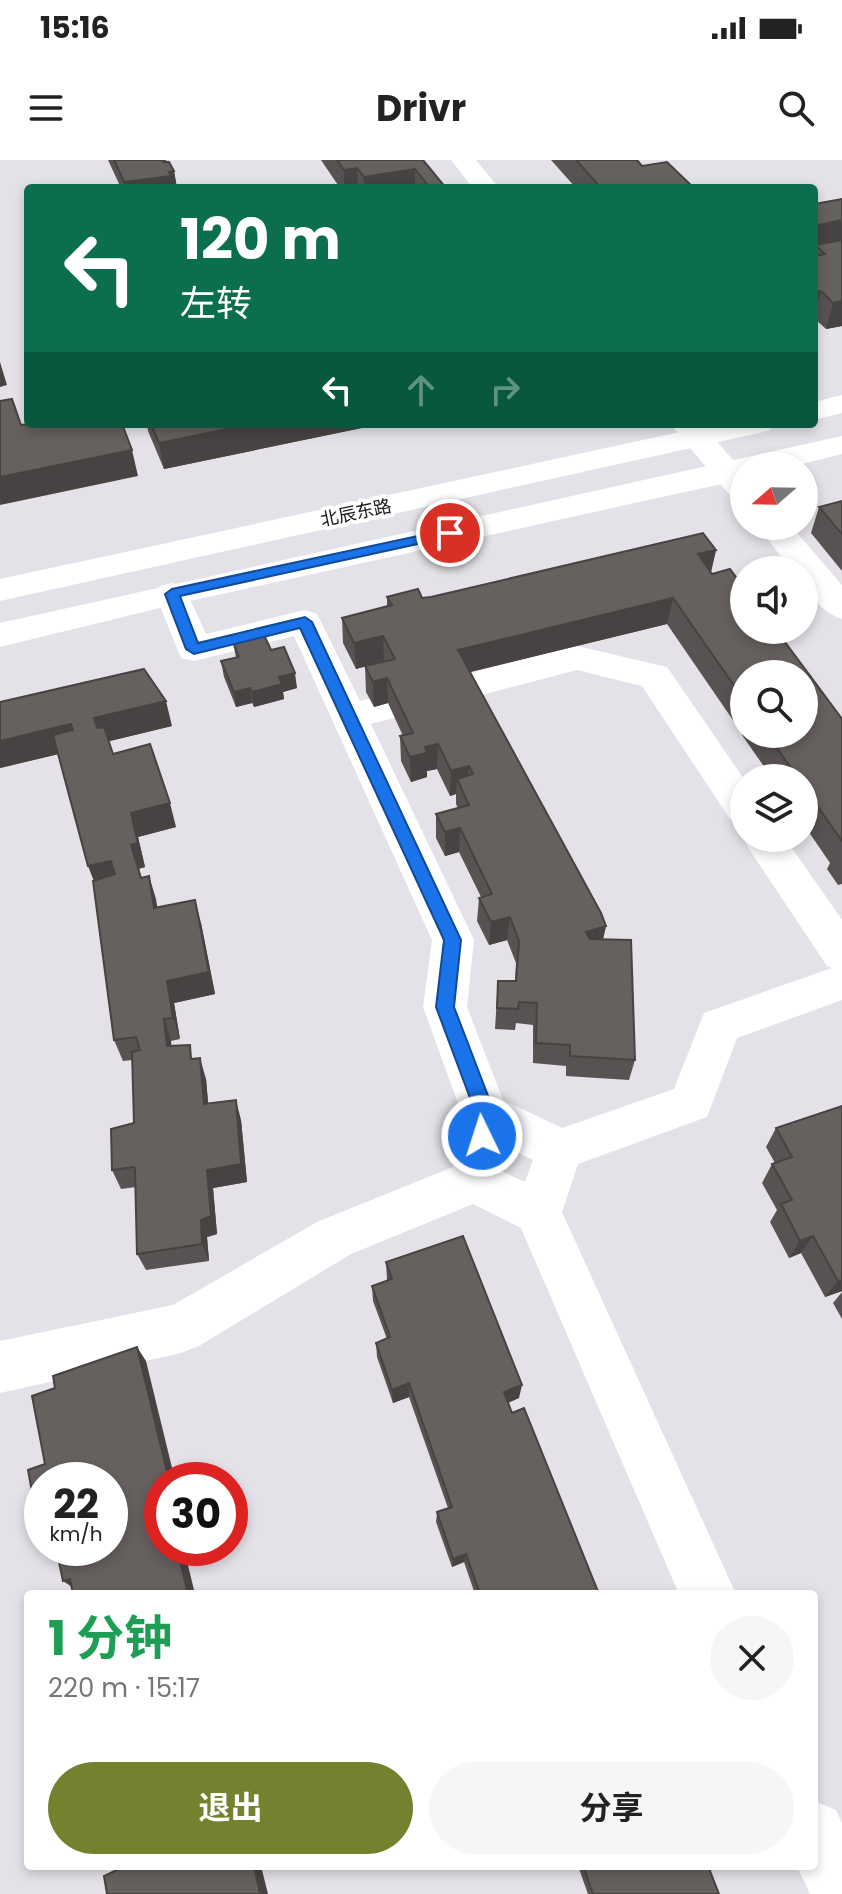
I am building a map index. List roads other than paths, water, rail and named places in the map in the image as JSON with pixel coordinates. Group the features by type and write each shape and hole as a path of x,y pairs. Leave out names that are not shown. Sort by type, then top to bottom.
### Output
{"street":[{"path":"463,160 483,184"},
{"path":"818,410 842,404"},
{"name":"北辰东路","path":"0,590 691,431 720,428"},
{"path":"691,431 730,464"},
{"name":"北辰东路","path":"818,452 842,445"},
{"name":"北辰东路","path":"0,635 172,594 730,478"},
{"path":"785,540 842,607"},
{"path":"172,594 194,649 305,622 453,940 445,1007 485,1114 474,1181"},
{"path":"349,717 577,658 654,676 730,788"},
{"path":"773,852 842,954"},
{"path":"485,1114 560,1150 691,1103 720,1026 842,982"},
{"path":"538,1212 560,1150"},
{"path":"0,1367 181,1328 334,1238 474,1181 538,1212 706,1590"},
{"path":"818,1841 842,1894"}]}
